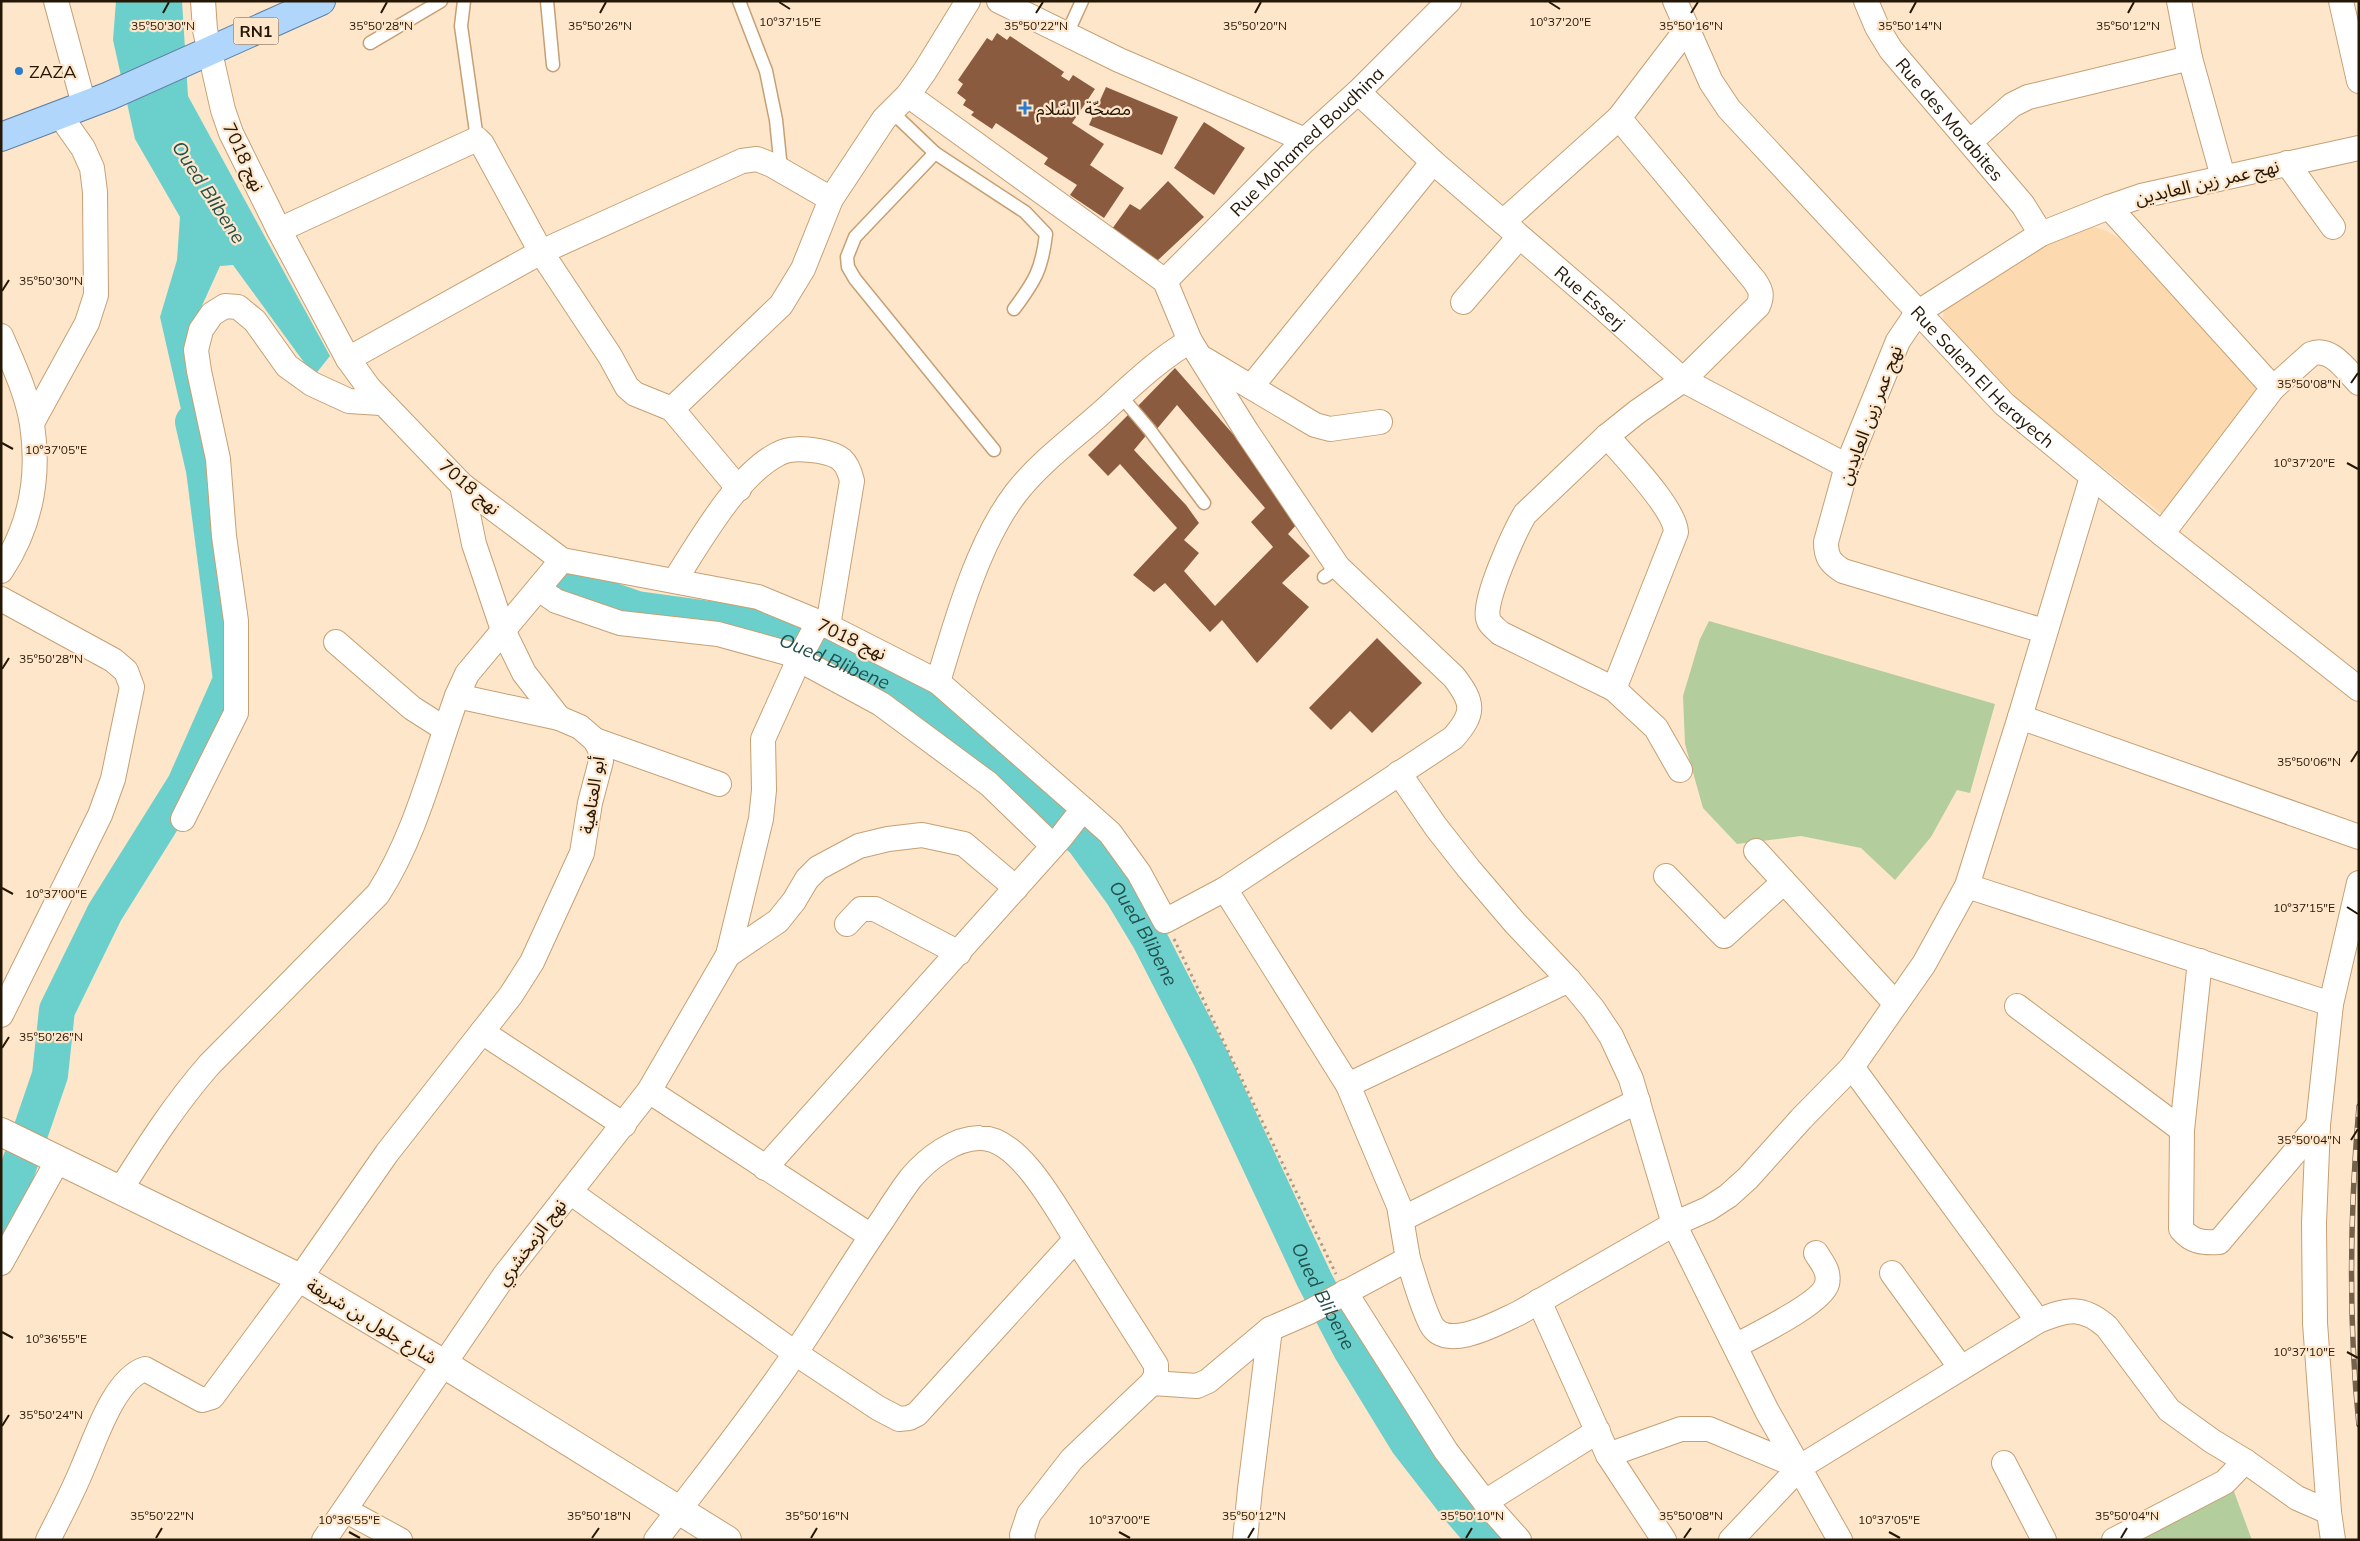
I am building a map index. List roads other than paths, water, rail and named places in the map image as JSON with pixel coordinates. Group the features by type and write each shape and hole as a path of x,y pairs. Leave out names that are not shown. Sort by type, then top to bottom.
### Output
{"main road":[{"name":"RN1","path":"1,137 96,100 200,56 321,1"},
{"name":"شارع جلول بن شريفة","path":"1,1132 300,1278 444,1364 727,1540"}],"street":[{"path":"56,1 96,100"},
{"name":"نهج 7018","path":"203,1 204,30 200,56 231,133 279,230 348,359 382,403 462,485 562,560 758,597 938,682 1081,812 1110,833 1139,873 1165,920 1225,889"},
{"path":"672,409 781,305 803,269 831,199 884,119 908,95 968,1"},
{"path":"999,1 1198,95 1305,140"},
{"name":"Rue Mohamed Boudhina","path":"1165,281 1305,140 1358,92 1449,1"},
{"name":"Rue Salem El Herayech","path":"1675,1 1711,82 1729,109 1917,313 2004,404 2162,534 2359,689"},
{"path":"2179,1 2190,58 2223,177"},
{"path":"2342,1 2359,81"},
{"name":"Rue des Morabites","path":"1867,2 1877,27 1891,50 2023,205 2041,234"},
{"path":"1463,302 1511,229 1619,118 1687,29"},
{"path":"1970,142 2012,105 2028,97 2190,58"},
{"name":"Rue Esserj","path":"1358,92 1433,162 1683,380 1847,466"},
{"path":"908,95 1165,281 1195,348 1331,572 1454,676 1465,691 1470,706 1466,723 1453,738 1225,889 1348,1085 1399,1206 1408,1259 1432,1326 1441,1334 1451,1337 1478,1332 1519,1313 1674,1224 1708,1209 1748,1178 1801,1119 1852,1067 1924,964 1967,886 2092,477"},
{"path":"32,423 87,323 96,295 95,192 92,168 83,148 59,114"},
{"path":"1619,118 1760,289 1762,296 1758,306 1683,380 1637,412 1608,436 1525,514 1517,528 1487,609 1488,619 1500,632 1614,689 1656,728 1680,770"},
{"path":"279,230 477,139 482,144 541,252 610,356 627,387 635,394 672,409 738,489"},
{"name":"نهج عمر زين العابدين","path":"2044,631 1843,571 1833,564 1826,555 1826,542 1847,466 1898,341 1917,313 2041,234 2141,196 2359,148"},
{"path":"348,359 541,252 742,161 757,159 780,169 831,199"},
{"path":"1251,387 1433,162"},
{"path":"2287,164 2332,227"},
{"path":"2109,208 2273,388"},
{"path":"183,819 236,713 236,621 224,536 218,459 196,350 201,330 212,314 218,310 225,306 238,307 255,321 288,366 312,384 349,400 382,403"},
{"path":"1,336 21,384 32,423 34,481 23,533 1,571"},
{"path":"938,682 958,617 984,549 1016,493 1034,473 1120,395 1174,351 1195,348 1251,387 1315,425 1330,430 1380,422"},
{"path":"2162,534 2273,388 2311,354 2318,351 2331,355 2359,383"},
{"path":"1608,436 1668,510 1676,524 1676,532 1614,689"},
{"path":"675,580 706,530 738,489 758,467 779,453 802,448 836,454 849,468 852,481 821,626 800,658 763,739 764,790 761,819 728,955 649,1091 871,1236"},
{"name":"أبو العتاهية","path":"48,1540 83,1468 109,1407 137,1372 145,1369 202,1400 212,1397 300,1278 386,1153 511,995 532,962 582,853 587,817 601,761 600,749 596,740 580,727 559,718 524,673 503,630 474,544 462,485"},
{"path":"121,1189 158,1131 185,1093 209,1065 378,894 394,869 408,835 445,728 467,674 562,560"},
{"path":"539,589 556,601 620,623 718,634 800,658 888,710 989,784 1058,841"},
{"path":"1,599 114,660 126,671 132,687 113,779 100,814 1,1015"},
{"path":"336,642 412,708 445,728"},
{"path":"457,696 559,718"},
{"path":"2020,717 2359,837"},
{"path":"596,740 719,784"},
{"path":"1398,773 1436,827 1469,869 1515,923 1569,980 1593,1009 1611,1036 1631,1078 1674,1224 1767,1411 1840,1540"},
{"path":"765,1168 959,953 1058,841 1081,812"},
{"path":"728,955 778,921 794,901 806,879 818,868 859,846 888,839 922,835 964,844 1016,888"},
{"path":"1756,851 1896,1004"},
{"path":"1666,876 1724,936 1784,882"},
{"path":"2333,1540 2329,1512 2315,1323 2314,1223 2318,1125 2331,1004 2359,883"},
{"path":"1967,886 2331,1004"},
{"path":"847,924 861,909 875,909 959,953"},
{"path":"2200,962 2182,1130 2181,1229 2188,1237 2199,1243 2219,1242 2318,1125"},
{"path":"1348,1085 1569,980"},
{"path":"2017,1006 2182,1130"},
{"path":"482,1032 624,1125"},
{"path":"1852,1067 2038,1321"},
{"name":"نهج الزمخشري","path":"324,1540 504,1276 649,1091"},
{"path":"1402,1219 1638,1101"},
{"path":"656,1540 795,1353 871,1236 911,1179 928,1161 945,1149 969,1140 981,1138 1001,1143 1022,1161 1076,1239 1156,1365 1156,1375 1142,1395 1072,1459 1029,1514 1022,1535 1023,1540"},
{"path":"1,1263 51,1157"},
{"path":"570,1192 795,1353 878,1408 899,1419 909,1418 917,1414 1076,1239"},
{"path":"1735,1346 1800,1310 1816,1298 1827,1286 1828,1271 1816,1253"},
{"path":"1152,1383 1197,1386 1208,1381 1270,1329 1308,1312 1408,1259"},
{"path":"1892,1273 1961,1368"},
{"path":"1340,1295 1446,1450 1485,1502 1519,1540"},
{"path":"1539,1300 1608,1455 1664,1540"},
{"path":"1731,1540 1800,1467 2038,1321 2062,1311 2081,1311 2097,1318 2107,1327 2169,1410 2297,1498 2329,1512"},
{"path":"1245,1540 1270,1329"},
{"path":"1608,1455 1681,1428 1709,1429 1800,1467"},
{"path":"1485,1502 1598,1431"},
{"path":"2114,1540 2225,1482 2245,1461"},
{"path":"2004,1463 2044,1540"},
{"path":"345,1510 400,1540"},
{"path":"2322,1540 2329,1512"}],"lane":[{"path":"370,43 442,1"},
{"path":"464,1 461,26 477,139"},
{"path":"548,1 553,66"},
{"path":"739,1 766,72 776,120 780,169"},
{"path":"1067,34 1082,1"},
{"path":"892,112 935,152 1025,212 1046,234 1043,259 1034,284 1014,309"},
{"path":"935,152 855,237 847,257 848,267 855,279 994,450"},
{"path":"1120,395 1149,429 1204,503"}],"water":[{"path":"116,1 182,1 188,96 330,356 314,376 233,265 220,266 195,321 215,469 195,471 160,317 177,260 180,217 135,139 113,40"}],"waterway":[{"path":"1,1218 50,1075 57,1010 105,912 185,784 231,680 204,470 193,422"},
{"name":"Oued Blibene","path":"567,585 637,609 746,624 888,683 939,716 1083,840 1123,895 1150,940 1211,1059 1314,1279 1350,1348 1408,1443 1486,1540"}],"railway":[{"path":"2359,1106 2352,1226 2353,1345 2359,1425"}],"place":[{"name":"ZAZA","path":"19,71"},
{"name":"مصحّة السّلام","path":"1025,108"}]}
